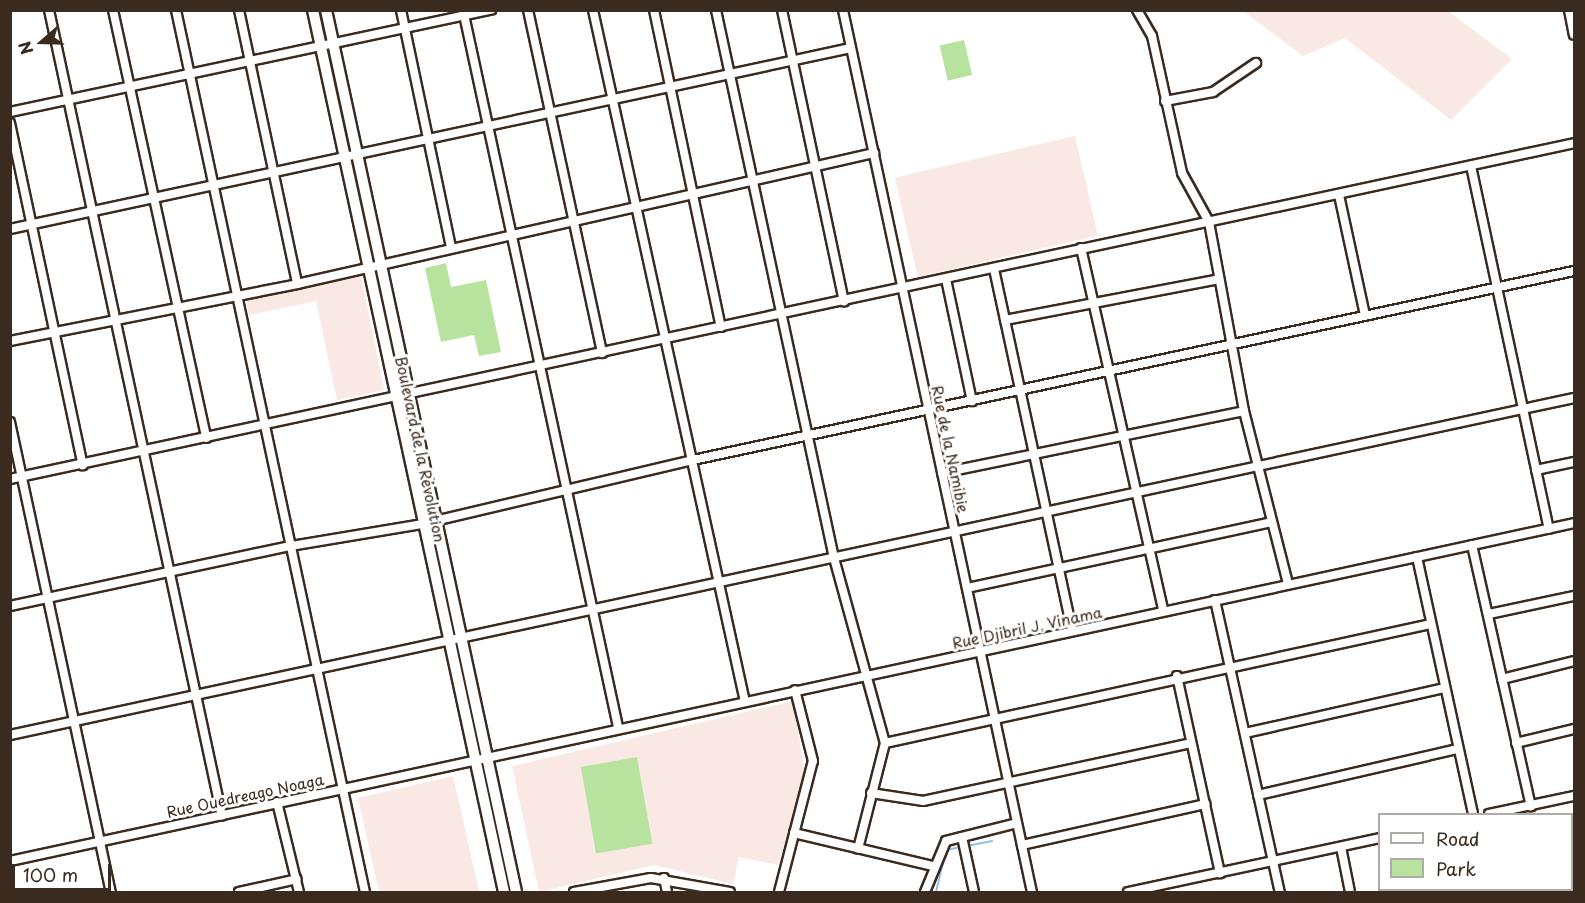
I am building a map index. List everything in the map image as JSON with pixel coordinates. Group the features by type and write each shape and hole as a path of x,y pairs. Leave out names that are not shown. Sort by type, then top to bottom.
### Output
{"main road":[{"name":"Boulevard de la Révolution","path":"313,10 448,640 514,892"},
{"name":"Boulevard de la Révolution","path":"326,10 461,637 504,892"}],"street":[{"path":"49,10 222,816"},
{"path":"113,10 131,87 175,306 207,438"},
{"path":"176,10 235,294 267,425 365,892"},
{"path":"239,10 297,284"},
{"path":"401,10 450,248"},
{"path":"10,112 250,62 464,13 491,10"},
{"path":"528,10 602,353"},
{"path":"593,10 638,206 745,702"},
{"path":"654,10 721,327"},
{"path":"716,10 834,558 885,743 858,849"},
{"path":"782,10 844,301"},
{"name":"Rue de la Namibie","path":"843,10 1032,892"},
{"path":"1137,10 1152,36 1182,173 1209,222 1244,411 1288,584"},
{"path":"1569,10 1575,35"},
{"path":"464,13 537,367 618,727"},
{"path":"10,228 851,48"},
{"path":"1165,101 1213,92 1256,63"},
{"path":"10,123 83,465"},
{"path":"10,479 395,400 1081,248 1575,143"},
{"path":"10,341 235,294 297,284 874,153"},
{"path":"1471,166 1549,529"},
{"path":"1339,195 1365,315"},
{"path":"1081,248 1163,610"},
{"path":"994,268 1072,631"},
{"path":"10,606 291,546 422,524 566,488 693,460 1109,370 1232,346 1365,315 1497,290 1575,271"},
{"path":"946,279 972,401"},
{"path":"1005,320 1219,279"},
{"path":"10,735 194,693 593,611 1575,398"},
{"path":"942,473 1034,456 1123,435 1244,411"},
{"path":"10,422 102,840 111,892"},
{"path":"1536,470 1575,462"},
{"path":"967,588 1271,522"},
{"name":"Rue Djibril J. Vinama","path":"480,759 618,727 745,702 1163,610 1575,523"},
{"path":"1472,545 1531,806"},
{"path":"1417,556 1473,813"},
{"path":"1489,614 1575,596"},
{"path":"1215,600 1280,892"},
{"path":"885,743 1177,676 1431,624"},
{"path":"1502,679 1575,661"},
{"path":"1177,676 1220,873"},
{"path":"1245,733 1445,688"},
{"path":"779,892 813,761 795,690"},
{"path":"1516,743 1575,729"},
{"path":"871,793 923,801 1191,743"},
{"path":"1258,795 1458,749"},
{"name":"Rue Ouedreago Noaga","path":"10,861 480,759"},
{"path":"1494,813 1575,796"},
{"path":"277,802 299,892"},
{"path":"1022,845 1205,804"},
{"path":"925,892 932,866 942,844 1017,823"},
{"path":"794,833 932,866"},
{"path":"962,837 974,892"},
{"path":"1128,892 1378,838"},
{"path":"1341,847 1350,892"},
{"path":"664,878 667,892"},
{"path":"574,892 664,878 730,892"},
{"path":"239,892 297,879"}],"shaded area":[{"path":"1243,11 1448,11 1512,59 1451,120 1345,38 1303,56"},
{"path":"1075,136 1098,235 918,277 895,178"},
{"path":"361,276 384,390 337,400 316,301 249,315 246,299"},
{"path":"793,701 805,774 778,865 739,857 733,884 654,865 539,892 512,766"},
{"path":"453,776 479,891 379,892 358,798"}],"green space":[{"path":"964,40 972,75 948,81 940,46"},
{"path":"446,263 451,287 486,280 501,352 479,356 474,335 441,342 425,268"},
{"path":"637,757 652,844 596,854 581,767"}],"waterway":[{"path":"936,892 946,850 992,841"}]}
